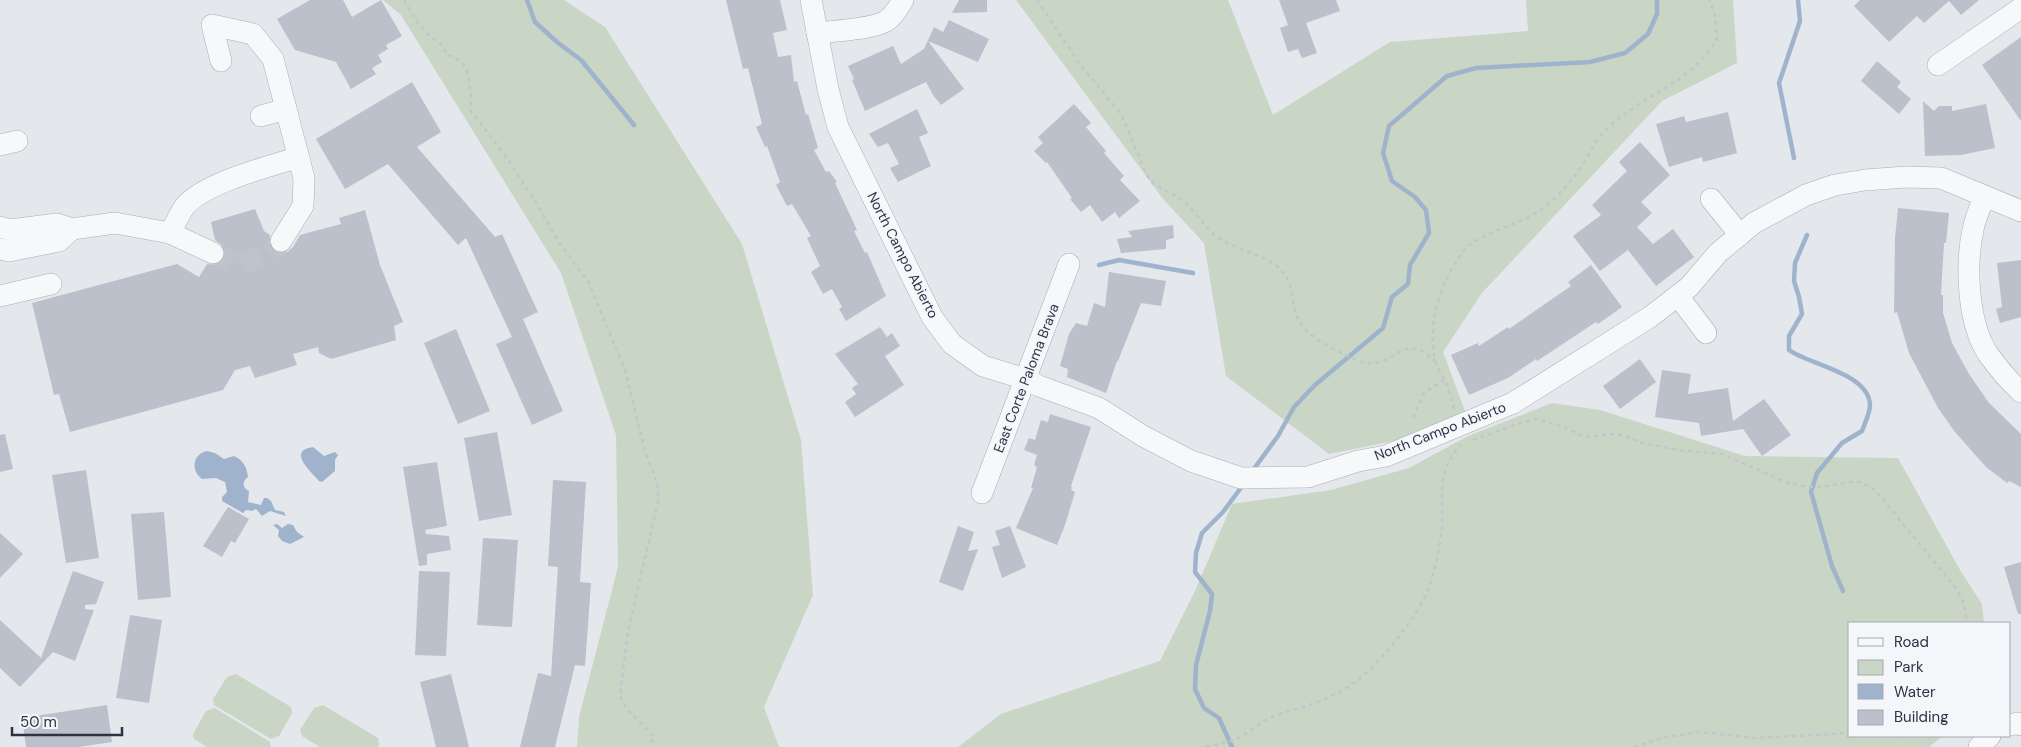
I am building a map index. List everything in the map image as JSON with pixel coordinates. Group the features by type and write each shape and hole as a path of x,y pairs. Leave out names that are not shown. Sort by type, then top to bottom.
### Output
{"street":[{"name":"North Campo Abierto","path":"811,0 828,89 838,127 932,317 952,344 983,366 1025,379 1100,408 1143,436 1191,461 1242,478 1308,477 1358,461 1386,456 1513,403 1650,317 1690,287 1718,253 1754,223 1806,195 1835,185 1865,180 1906,177 1941,178 2021,211"},
{"path":"2017,0 2021,4"},
{"path":"1938,64 2021,8"},
{"path":"817,33 875,26 885,22 901,11"},
{"path":"221,61 212,25 253,34 273,59 304,178 303,206 281,241"},
{"path":"261,116 286,109"},
{"path":"170,234 185,206 201,193 244,174 298,157"},
{"path":"1984,196 1974,226 1969,260 1974,314 1979,334 1988,353 2021,392"},
{"path":"1711,199 1740,235"},
{"path":"0,227 10,230 57,224 72,229 115,223 170,234 213,254"},
{"path":"0,249 9,251 59,241 72,229"},
{"name":"East Corte Paloma Brava","path":"982,493 1070,264"},
{"path":"0,296 51,284"},
{"path":"1678,296 1706,333"},
{"path":"1979,747 1989,737"}],"path":[{"path":"404,0 426,33 441,44 447,54 462,62 467,70 471,94 471,111 507,158 560,244 588,281 625,370 645,452 658,489 656,516 644,555 628,631 625,668 620,696 627,709 654,737 648,747"},
{"path":"1037,0 1079,63 1121,114 1148,177 1154,184 1181,199 1219,239 1233,247 1264,258 1277,267 1287,277 1291,286 1295,311 1307,331 1343,354 1367,363 1377,362 1416,347 1423,350 1435,361"},
{"path":"1456,414 1435,361 1433,341 1434,318 1440,296 1458,258 1469,246 1483,236 1530,216 1556,198 1570,182 1604,132 1635,106 1652,98 1700,62 1717,39 1715,16 1710,0"},
{"path":"1413,418 1424,393 1444,380"},
{"path":"1471,440 1537,419 1564,427 1585,438 1610,434 1623,435 1643,443 1678,450 1722,454 1788,483 1822,487 1860,482 1875,490 1955,587 1963,601 1967,622"},
{"path":"1206,747 1230,742 1268,719 1307,706 1338,692 1370,670 1394,642 1423,601 1429,588 1442,533 1441,504 1443,476 1451,456 1461,444 1460,437"},
{"path":"1634,747 1665,737 1700,732 1755,738 1848,733"}],"green space":[{"path":"383,0 564,0 605,27 742,244 801,440 813,595 764,707 779,747 577,747 579,717 618,567 616,435 561,273 401,15"},
{"path":"1016,0 1228,0 1273,115 1390,42 1528,31 1526,0 1733,0 1737,63 1662,101 1482,293 1443,352 1465,411 1409,438 1329,454 1226,376 1204,243 1163,199"},
{"path":"1552,403 1600,410 1745,456 1898,458 1960,570 1982,604 1984,622 1848,622 1848,737 1942,737 1929,747 958,747 1001,714 1160,661 1195,591 1232,504 1331,490 1409,468 1468,436"},
{"path":"236,674 291,707 292,713 279,736 271,739 214,705 213,699 227,677"},
{"path":"323,705 378,738 378,747 320,747 302,736 300,730 314,708"},
{"path":"215,708 270,742 271,747 207,747 194,739 193,734 206,711"}],"water":[{"path":"313,447 324,456 335,452 338,455 335,460 335,471 322,482 307,467 301,457 305,449"},
{"path":"207,451 215,453 224,459 234,456 240,460 246,467 248,477 244,484 245,488 249,491 248,502 261,505 264,498 267,498 271,501 275,510 284,512 286,516 270,511 262,516 256,509 252,511 246,510 243,513 222,501 222,497 227,492 225,482 216,478 202,479 196,471 196,459"},
{"path":"277,524 282,528 288,524 293,525 297,532 304,537 290,544 282,541 278,536 279,530 273,525"}],"building":[{"path":"310,0 343,0 352,17 381,0 402,36 386,45 388,49 378,55 382,62 372,68 376,74 351,89 336,62 295,50 277,19"},
{"path":"726,0 780,0 787,30 773,33 778,57 791,55 794,82 797,81 806,115 808,114 818,148 814,150 826,172 829,171 837,182 835,183 857,230 854,231 865,253 867,252 886,296 846,321 839,309 842,307 832,289 823,294 811,272 820,266 807,238 811,236 792,204 787,206 776,185 780,182 767,146 765,147 756,127 762,124 748,68 743,69"},
{"path":"959,0 987,0 987,12 952,13"},
{"path":"1279,0 1336,0 1340,11 1306,23 1317,53 1302,58 1298,49 1288,52 1280,28 1288,25"},
{"path":"1860,0 1979,0 1961,15 1949,1 1924,23 1917,16 1889,42 1854,6"},
{"path":"949,20 989,39 978,62 928,41 964,89 941,105 926,82 865,111 848,66 893,46 901,64 924,49 934,27 943,32"},
{"path":"2021,37 2021,121 1982,65"},
{"path":"1877,61 1901,82 1897,87 1911,99 1899,114 1861,81"},
{"path":"412,82 441,132 417,147 495,237 502,234 538,312 523,319 563,411 532,425 496,344 512,337 466,238 458,245 388,164 345,189 316,139"},
{"path":"1923,101 1934,111 1939,106 1952,106 1952,111 1986,104 1995,148 1961,155 1925,156"},
{"path":"1074,104 1091,123 1086,127 1106,151 1104,153 1124,176 1120,180 1140,201 1119,218 1115,212 1102,222 1090,205 1081,212 1070,199 1072,198 1047,162 1034,151 1043,143 1038,137"},
{"path":"917,109 928,133 919,137 931,166 898,182 890,168 899,164 888,143 878,147 869,134"},
{"path":"1728,112 1737,153 1703,162 1702,157 1669,167 1656,124 1684,116 1686,122"},
{"path":"1640,142 1670,175 1641,202 1652,213 1637,227 1653,244 1673,229 1694,257 1656,286 1628,250 1600,271 1573,236 1601,215 1592,205 1627,171 1619,162"},
{"path":"1898,208 1949,213 1946,243 1944,243 1941,295 1943,295 1943,313 1952,343 1969,374 1989,403 2021,434 2021,487 2009,481 2007,483 1986,467 1955,432 1938,408 1909,353 1897,312 1894,313 1895,238"},
{"path":"255,209 264,231 270,235 270,247 275,252 281,253 287,252 293,247 300,235 341,224 339,218 365,210 380,265 403,322 394,326 396,340 331,359 319,353 318,347 293,354 297,365 255,378 250,366 235,370 223,390 70,432 59,394 54,395 32,303 177,264 199,277 207,264 215,265 221,263 224,258 225,251 223,246 215,240 211,222"},
{"path":"1173,225 1174,238 1166,240 1166,249 1121,253 1117,239 1132,237 1128,231"},
{"path":"2021,260 2021,317 2000,323 1996,309 2002,307 1997,263"},
{"path":"1591,265 1622,307 1598,324 1596,322 1508,378 1469,395 1451,355 1478,343 1479,346 1508,327 1509,329 1571,286 1568,282"},
{"path":"1109,272 1166,281 1161,306 1141,303 1106,393 1067,377 1068,369 1060,366 1069,334 1076,323 1087,326 1094,303 1105,307"},
{"path":"880,327 887,337 892,333 900,346 885,356 904,385 855,417 845,402 856,394 852,388 858,384 835,354"},
{"path":"456,329 490,411 458,424 424,343"},
{"path":"1640,359 1656,382 1620,409 1603,386"},
{"path":"1662,370 1691,374 1688,394 1728,388 1733,421 1764,399 1791,435 1762,456 1743,429 1701,436 1699,423 1655,417"},
{"path":"1050,414 1091,427 1071,486 1071,490 1075,492 1057,545 1016,528 1033,488 1031,488 1037,467 1034,465 1037,455 1024,450 1029,438 1035,440 1041,420 1048,422"},
{"path":"497,432 512,515 479,521 464,438"},
{"path":"5,434 13,469 0,472 0,435"},
{"path":"437,462 447,526 425,530 426,534 449,536 451,550 427,554 427,565 419,566 403,467"},
{"path":"86,470 99,558 66,563 52,475"},
{"path":"553,480 586,482 580,582 591,583 585,666 575,665 555,747 520,747 538,673 551,676 558,567 548,566"},
{"path":"228,507 249,519 235,543 231,541 222,557 203,546"},
{"path":"164,512 171,597 138,600 131,514"},
{"path":"958,526 974,532 968,551 978,549 963,591 939,582"},
{"path":"1010,526 1026,567 1002,578 992,547 1000,545 995,531"},
{"path":"0,533 23,554 0,578"},
{"path":"483,538 518,540 512,627 477,625"},
{"path":"2021,562 2021,614 2018,614 2004,567"},
{"path":"73,571 104,582 96,604 85,605 85,609 94,610 75,661 53,652 20,687 0,668 0,620 41,658"},
{"path":"419,571 450,572 446,656 415,655"},
{"path":"130,615 162,620 149,703 116,698"},
{"path":"451,674 469,747 436,747 420,682"},
{"path":"107,705 112,742 79,747 26,747 22,718"}],"waterway":[{"path":"527,0 535,22 581,60 634,125"},
{"path":"1253,470 1278,436 1294,407 1315,385 1383,328 1392,297 1408,284 1410,265 1429,233 1426,210 1415,197 1392,181 1383,153 1389,126 1447,76 1476,68 1590,62 1625,53 1648,34 1657,14 1657,0"},
{"path":"1794,158 1779,83 1800,21 1798,0"},
{"path":"1807,235 1795,263 1794,281 1802,314 1789,336 1789,350 1849,377 1860,385 1867,394 1870,405 1862,431 1842,443 1817,473 1811,492 1832,566 1843,591"},
{"path":"1099,265 1119,260 1193,273"},
{"path":"1232,747 1219,718 1204,708 1195,689 1196,665 1210,611 1212,594 1195,572 1196,553 1202,533 1223,512 1243,485"}],"tunnel":[{"path":"213,253 236,265 271,254 281,241"}]}
